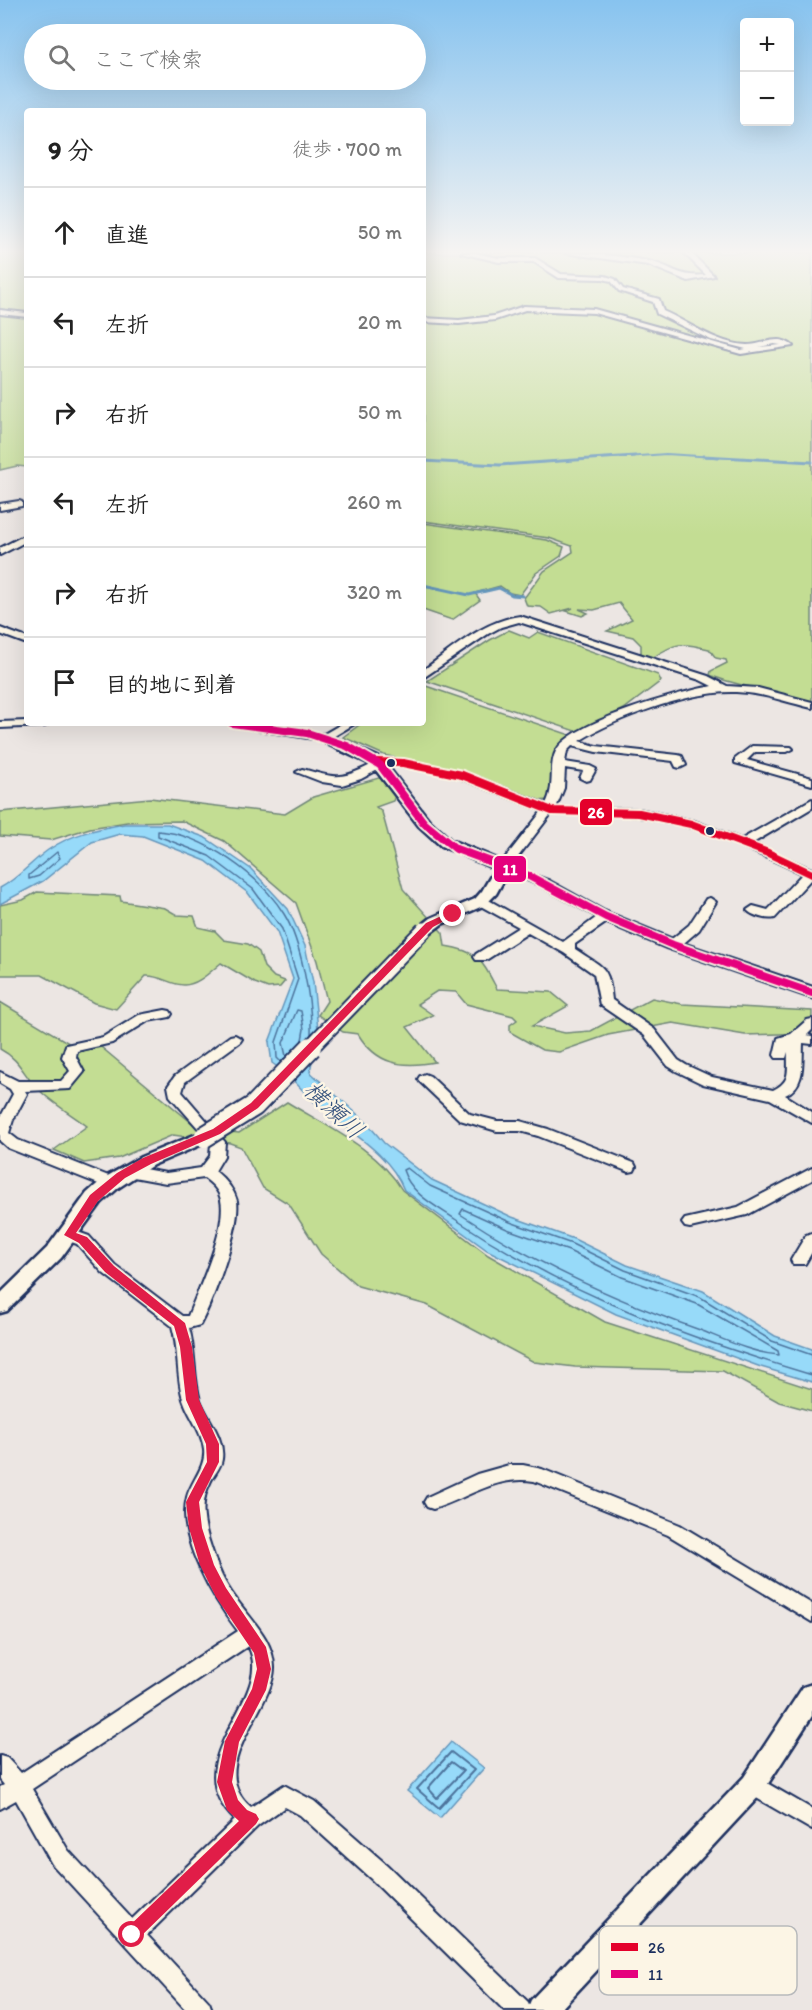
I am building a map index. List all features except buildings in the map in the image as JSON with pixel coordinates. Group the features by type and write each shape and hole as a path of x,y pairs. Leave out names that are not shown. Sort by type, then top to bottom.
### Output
{"street":[{"path":"721,347 741,352 783,347"},
{"path":"0,507 19,504"},
{"path":"0,552 24,539"},
{"path":"426,673 509,620 520,619 704,678 723,688"},
{"path":"3,634 24,630"},
{"path":"3,634 24,640"},
{"path":"426,663 436,666"},
{"path":"0,1306 69,1235 94,1198 111,1183 128,1171 204,1137 254,1106 424,930 437,920 482,901 491,891 504,867 538,827 548,809 558,788 558,764 562,750 569,742 582,734 670,697 723,688 781,696 812,705"},
{"path":"0,725 24,724"},
{"path":"251,726 326,738 379,763 403,763 462,776 548,809 569,813 646,814 691,824 744,843 811,874 771,915 753,910"},
{"path":"326,738 346,726"},
{"path":"569,742 596,749 678,758 680,765"},
{"path":"787,749 752,749 739,761 812,782"},
{"path":"302,772 333,783 345,782 379,763"},
{"path":"379,763 434,833 456,849 535,879 606,917 673,945 812,993"},
{"path":"558,764 590,769 586,778"},
{"path":"744,843 812,803"},
{"path":"482,901 568,950 599,971 603,977 605,1002 649,1032 673,1063 708,1081 774,1095 812,1118"},
{"path":"673,945 694,927 710,902"},
{"path":"568,950 569,943 606,917"},
{"path":"481,957 526,928"},
{"path":"15,1086 65,1086 77,1072 69,1057 71,1048 107,1040 144,1018 165,1014"},
{"path":"781,1055 783,1041 796,1037 812,1023"},
{"path":"774,1095 787,1089 794,1081 796,1037"},
{"path":"796,1037 812,1040"},
{"path":"206,1173 217,1156 218,1142 175,1093 175,1086 180,1079 235,1039"},
{"path":"0,1077 15,1086 20,1094 1,1133 13,1144 111,1183"},
{"path":"425,1079 465,1117 497,1126 520,1126 543,1132 629,1167"},
{"path":"128,1171 166,1178 206,1173 225,1190 229,1216 216,1261 194,1321 179,1323"},
{"path":"690,1223 742,1211 812,1173"},
{"path":"69,1235 83,1240 110,1269 149,1302 179,1323 186,1347 192,1400 213,1444 213,1462 193,1502 196,1528 207,1565 221,1593 261,1651 264,1669 259,1690 232,1741 225,1782 232,1805 242,1815 251,1819"},
{"path":"800,1260 812,1239"},
{"path":"433,1502 504,1471 519,1470 536,1474 674,1530 812,1614"},
{"path":"0,1799 250,1634"},
{"path":"620,1926 753,1785 812,1695"},
{"path":"0,1765 19,1786 60,1857 201,2010"},
{"path":"753,1785 812,1820"},
{"path":"132,1935 251,1819 284,1795 307,1808 379,1872 520,2010"},
{"path":"541,2010 599,1948"}],"green space":[{"path":"0,347 24,347 24,467 0,470"},
{"path":"426,347 812,347 812,702 710,675 711,671 727,663 726,660 716,658 709,649 679,645 652,658 641,654 641,645 633,637 607,631 632,619 619,603 594,610 579,609 588,613 582,616 566,611 573,608 551,614 541,607 527,606 524,598 544,571 573,552 572,546 549,538 426,521"},
{"path":"426,523 547,540 564,547 561,556 536,573 520,595 510,593 500,586 475,593 480,600 452,620 426,611"},
{"path":"509,630 529,638 538,632 658,675 661,681 624,709 578,732 427,681"},
{"path":"426,686 573,736 565,742 555,784 548,800 538,801 478,776 384,755 343,737 358,726 426,726"},
{"path":"382,777 395,796 393,801 376,807 382,812 403,889 443,933 445,946 472,954 483,964 497,989 551,992 568,1006 532,1026 565,1033 591,1031 652,998 682,1004 812,1011 812,1033 745,1035 673,1023 608,1035 559,1052 542,1050 510,1032 510,1025 517,1020 513,1016 466,1004 456,992 437,991 417,1004 433,1015 407,1027 435,1062 412,1065 391,1062 373,1052 358,1034 343,1032 318,1015 327,1001 317,961 296,903 224,841 182,821 127,822 90,828 51,840 0,836 0,812 150,798 285,814 313,797"},
{"path":"37,892 120,896 121,901 165,908 177,915 194,916 198,927 215,931 224,940 248,944 259,952 264,967 274,977 285,981 280,987 268,988 221,963 194,983 184,985 146,976 116,1009 94,1003 42,975 0,975 0,905 23,900"},
{"path":"0,1002 82,1051 101,1047 198,1128 239,1133 287,1102 366,1151 392,1176 402,1190 488,1255 605,1322 812,1389 812,1411 779,1402 723,1371 575,1367 534,1362 427,1305 358,1286 321,1254 289,1204 263,1188 241,1147 230,1143 173,1135 119,1158 84,1163 54,1150 87,1126 43,1094 13,1058 0,1049"}],"water":[{"name":"横瀬川","path":"124,824 168,824 204,837 251,869 288,909 305,946 313,982 318,1029 310,1072 366,1122 384,1143 432,1180 512,1217 574,1239 627,1265 703,1291 775,1336 812,1349 812,1382 761,1367 616,1314 487,1250 404,1190 397,1175 375,1150 321,1108 272,1063 269,1042 293,979 277,932 248,893 206,861 143,836 120,834 92,842 43,881 0,904 0,888 57,844 94,830"},
{"path":"451,1742 484,1768 440,1818 407,1791"}],"waterway":[{"path":"613,458 666,454 731,458"},
{"path":"426,461 500,465 635,456"},
{"path":"703,456 812,462"},
{"path":"426,586 469,595 499,588 512,595 523,596"}],"transit line":[{"name":"11","path":"254,726 307,733 347,746 380,765 424,823 456,849 529,876 606,917 673,945 812,993"},
{"name":"26","path":"377,762 403,763 462,775 552,811 639,813 691,824 768,853 812,874"}],"route":[{"path":"132,1935 251,1819 242,1815 232,1805 225,1782 232,1741 259,1690 264,1669 261,1651 221,1593 207,1565 196,1528 193,1502 213,1462 213,1444 192,1400 186,1347 179,1323 149,1302 110,1269 83,1240 69,1235 94,1198 121,1175 216,1131 254,1106 429,925 453,914"}]}
